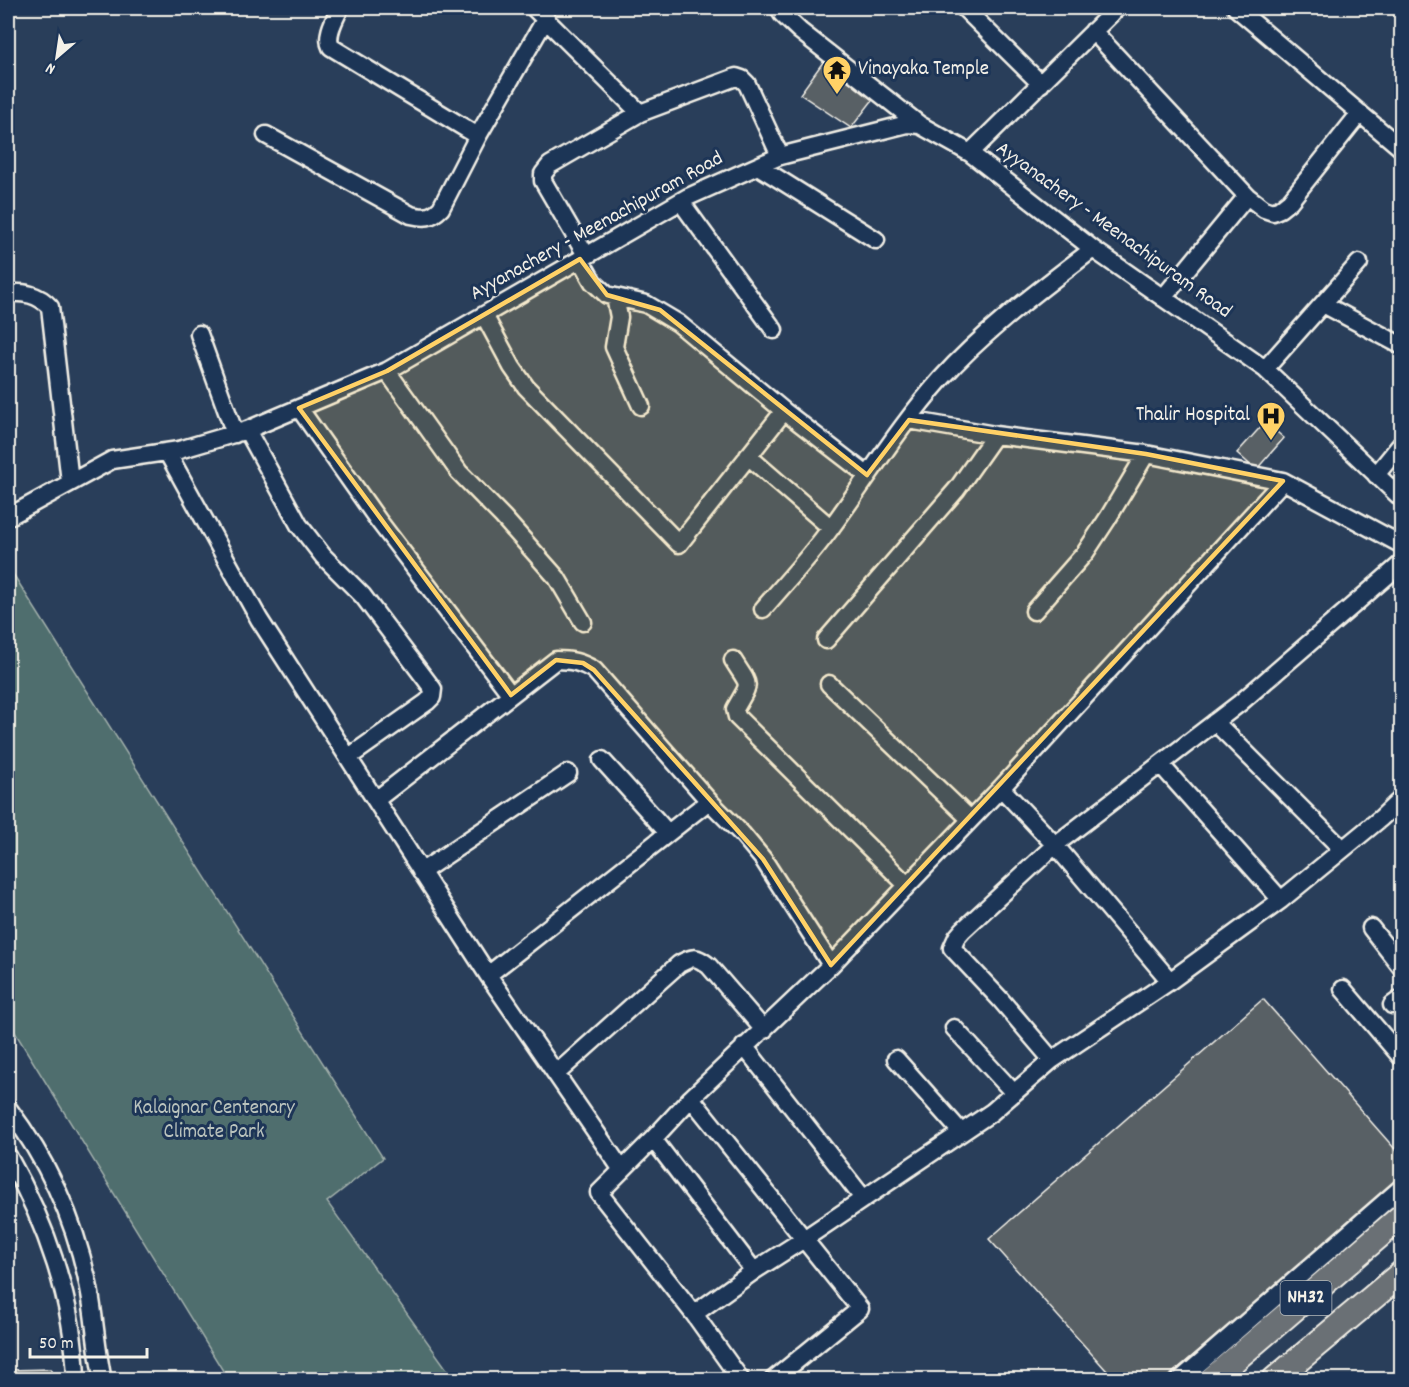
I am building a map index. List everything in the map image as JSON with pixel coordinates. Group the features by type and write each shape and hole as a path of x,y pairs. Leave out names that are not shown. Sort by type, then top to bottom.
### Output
{"highway":[{"name":"NH32","path":"1211,1380 1401,1216"},
{"name":"NH32","path":"1281,1373 1398,1277"}],"street":[{"path":"340,8 329,34 328,42 331,47 478,136"},
{"path":"779,8 782,14 800,31 920,125"},
{"path":"964,8 1041,84"},
{"path":"970,153 1117,8"},
{"path":"1236,8 1401,149"},
{"path":"266,135 411,215 423,218 433,216 441,208 540,13 640,113"},
{"path":"1093,31 1247,196 1264,209 1273,212 1280,210 1290,201 1360,113"},
{"path":"780,156 747,84 736,77 640,113 550,165 543,174 543,181 583,257 593,282 600,290 607,295 646,304 660,310 867,475"},
{"name":"Ayyanachery - Meenachipuram Road","path":"8,517 112,460 179,450 241,432 387,371 681,202 780,156 907,124 920,125 970,153 1093,249 1265,369 1401,499"},
{"path":"758,166 876,240"},
{"path":"1163,298 1247,196"},
{"path":"681,202 738,277 774,330"},
{"path":"763,609 831,528 867,475 940,380 972,348 1035,294 1093,249"},
{"path":"1265,369 1359,263"},
{"path":"8,293 19,292 33,295 43,299 50,307 70,482"},
{"path":"615,297 619,317 614,347 641,406"},
{"path":"1323,304 1401,346"},
{"path":"484,315 525,387 679,544 784,411"},
{"path":"199,334 241,432 298,525 322,556 363,596 433,689 432,697 427,702 349,757"},
{"path":"387,371 459,472 557,578 583,622"},
{"path":"299,408 378,520 511,695"},
{"path":"909,420 995,435 1146,454 1283,481 1401,545"},
{"path":"826,640 957,489 995,435"},
{"path":"1376,475 1401,444"},
{"path":"167,452 259,619 377,799 488,975 622,1170"},
{"path":"1034,611 1085,553 1146,454"},
{"path":"748,456 831,528"},
{"path":"741,1380 694,1314 599,1193 691,1098 831,965 1001,788 1283,481"},
{"path":"1052,1060 1000,999 952,948 957,937 1054,845 1215,723 1401,563"},
{"path":"377,799 556,660 583,663 594,670 709,801 744,835 763,860 831,965"},
{"path":"733,660 748,687 735,709 737,717 907,885"},
{"path":"829,684 970,819"},
{"path":"1215,723 1342,849"},
{"path":"602,760 668,833"},
{"path":"1161,765 1281,900"},
{"path":"421,872 568,773"},
{"path":"1001,788 1054,845 1170,981"},
{"path":"694,1314 754,1271 992,1112 1052,1060 1170,981 1281,900 1381,818 1401,798"},
{"path":"488,975 709,801"},
{"path":"1371,928 1401,968"},
{"path":"556,1074 679,964 691,958 699,959 709,966 764,1030"},
{"path":"1344,989 1401,1058"},
{"path":"954,1028 1014,1093"},
{"path":"744,1046 863,1198"},
{"path":"896,1059 961,1132"},
{"path":"691,1098 860,1309 773,1380"},
{"path":"8,1108 35,1149 61,1197 78,1242 89,1287 103,1380"},
{"path":"653,1139 754,1271"},
{"path":"8,1156 28,1195 54,1259 72,1336 76,1380"},
{"path":"1180,1380 1401,1187"}],"highlighted area":[{"path":"580,259 607,295 660,310 867,475 909,420 1146,454 1283,481 831,965 763,859 594,670 583,663 556,660 511,695 299,408 387,371"}],"green space":[{"name":"Kalaignar Centenary Climate Park","path":"8,566 383,1158 327,1202 454,1379 228,1379 8,1021"}],"building":[{"name":"Vinayaka Temple","path":"823,62 875,97 851,128 800,94"},
{"path":"1265,422 1284,438 1256,470 1237,453"},
{"path":"1263,999 1402,1157 1402,1180 1164,1380 1115,1380 989,1239"},
{"path":"51,1369 51,1380 8,1380 8,1370"}],"place":[{"name":"Vinayaka Temple","path":"837,96"},
{"name":"Thalir Hospital","path":"1271,442"}]}
